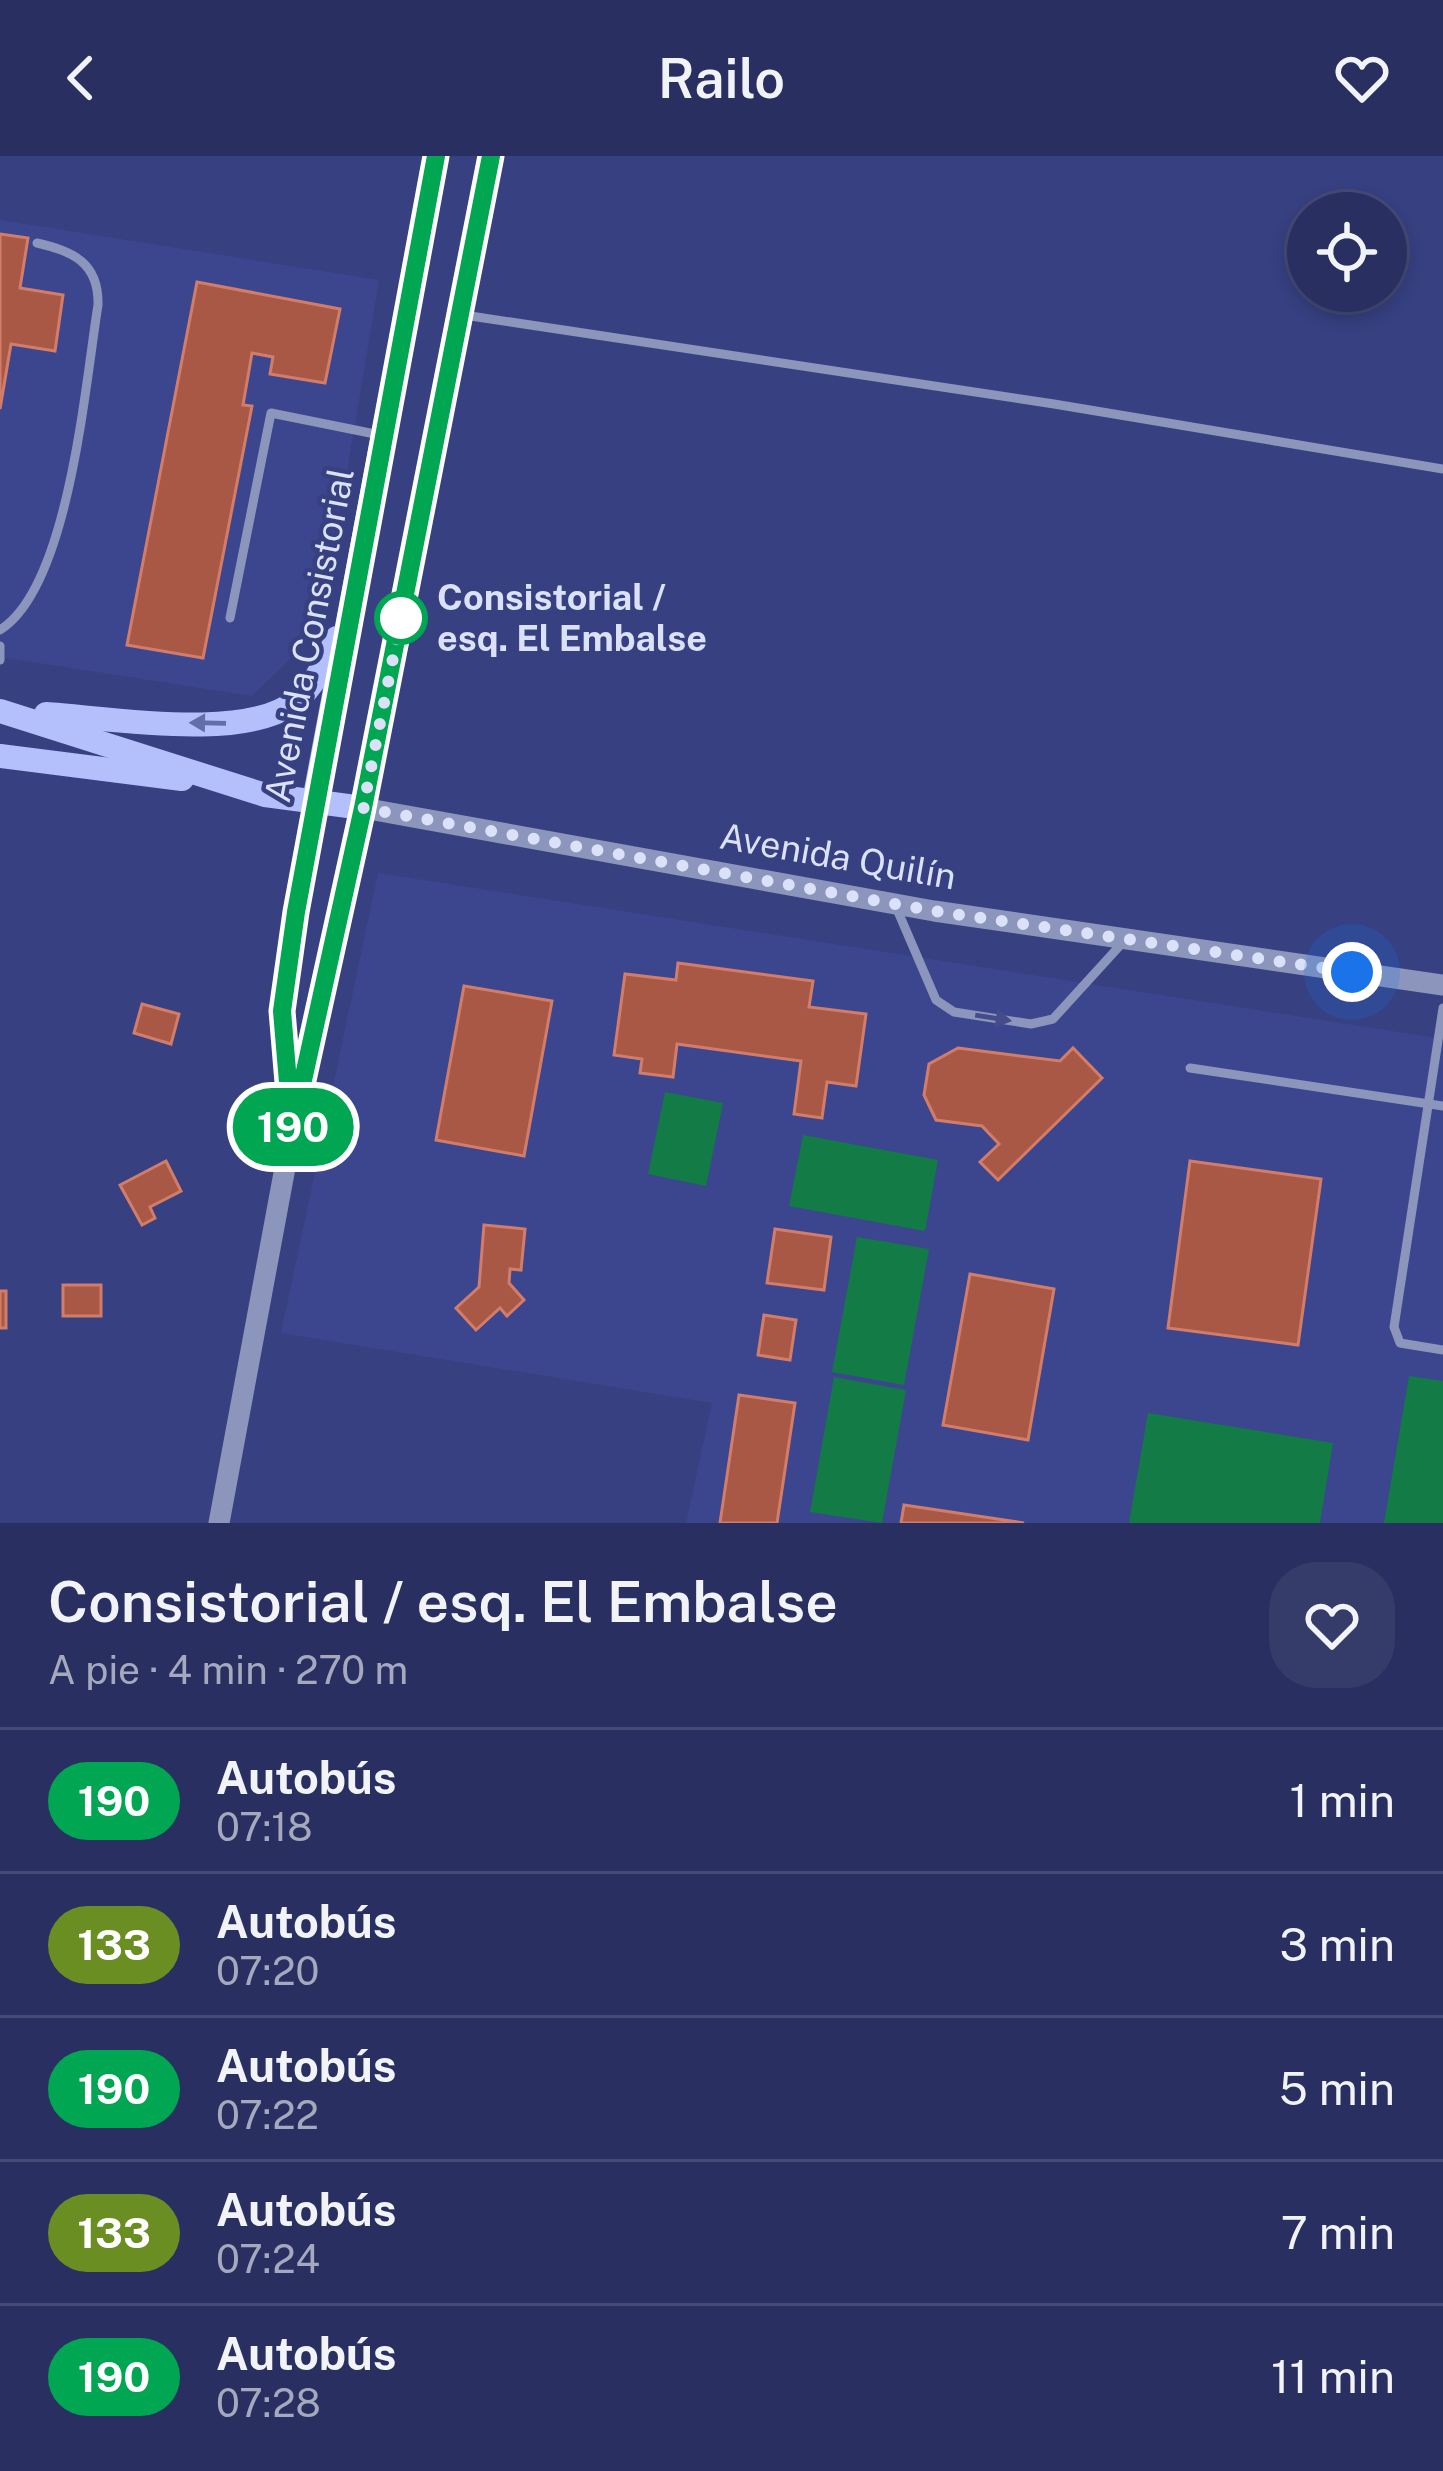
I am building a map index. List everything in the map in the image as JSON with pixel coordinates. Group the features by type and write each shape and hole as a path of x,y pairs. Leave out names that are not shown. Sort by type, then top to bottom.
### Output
{"main road":[{"name":"Avenida Consistorial","path":"314,801 436,156"},
{"name":"Avenida Consistorial","path":"363,808 462,314 488,158"},
{"path":"3,711 211,724 257,720 297,700 317,676 351,609"},
{"name":"Avenida Quilín","path":"3,711 138,752 222,784 265,795 363,808"},
{"name":"Avenida Quilín","path":"0,756 222,784"}],"street":[{"name":"Avenida Consistorial","path":"292,1130 282,1011 314,801"},
{"name":"Avenida Quilín","path":"363,808 895,904 1443,986"},
{"name":"Avenida Consistorial","path":"219,1523 292,1130 363,808"}],"lane":[{"path":"0,630 27,606 52,553 98,305 97,284 87,264 69,250 37,243"},
{"path":"462,314 1443,469"},
{"path":"230,618 271,413 384,435"},
{"path":"0,646 0,660"},
{"path":"895,904 936,1000 954,1012 1031,1024 1053,1019 1126,940"},
{"path":"1443,1008 1394,1327 1400,1343 1443,1350"},
{"path":"1190,1068 1443,1106"}],"shaded area":[{"path":"0,220 379,280 327,591 293,656 252,696 0,657"},
{"path":"378,873 1443,1039 1443,1523 686,1523 712,1403 281,1333"}],"green space":[{"path":"665,1092 723,1103 706,1186 648,1174"},
{"path":"803,1135 938,1160 925,1231 789,1206"},
{"path":"857,1237 929,1249 904,1385 832,1372"},
{"path":"1409,1376 1443,1381 1443,1523 1384,1523"},
{"path":"834,1377 906,1390 882,1523 810,1512"},
{"path":"1148,1413 1333,1443 1320,1523 1129,1523"}],"building":[{"path":"0,234 28,238 20,288 63,295 55,351 11,344 0,409"},
{"path":"197,282 340,309 325,383 270,374 273,357 252,353 243,405 252,406 203,658 127,645"},
{"path":"678,963 813,981 809,1007 866,1014 856,1086 827,1082 822,1118 794,1114 801,1061 677,1044 673,1077 640,1073 642,1059 614,1055 625,974 676,980"},
{"path":"464,986 552,1001 524,1156 436,1140"},
{"path":"142,1004 179,1014 171,1044 134,1033"},
{"path":"958,1048 1060,1061 1073,1048 1102,1078 998,1180 980,1162 999,1144 982,1126 936,1120 924,1095 929,1064"},
{"path":"166,1161 181,1191 150,1207 155,1218 142,1225 120,1185"},
{"path":"1190,1161 1321,1179 1298,1345 1168,1328"},
{"path":"484,1225 525,1229 521,1270 510,1269 509,1283 524,1300 507,1316 500,1308 476,1330 456,1308 479,1287"},
{"path":"775,1229 831,1237 824,1290 767,1283"},
{"path":"970,1274 1054,1289 1028,1440 943,1425"},
{"path":"63,1285 101,1285 101,1316 63,1316"},
{"path":"0,1291 6,1291 6,1328 0,1328"},
{"path":"764,1315 796,1320 790,1360 758,1355"},
{"path":"739,1395 795,1403 777,1523 720,1523"},
{"path":"904,1505 1024,1523 901,1523"}],"bus line":[{"name":"190","path":"436,156 296,912 282,1011 292,1130 363,808 491,156"}],"place":[{"name":"Consistorial / esq. El Embalse","path":"401,618"}],"route":[{"path":"401,618 363,808 934,911 1352,972"}]}
